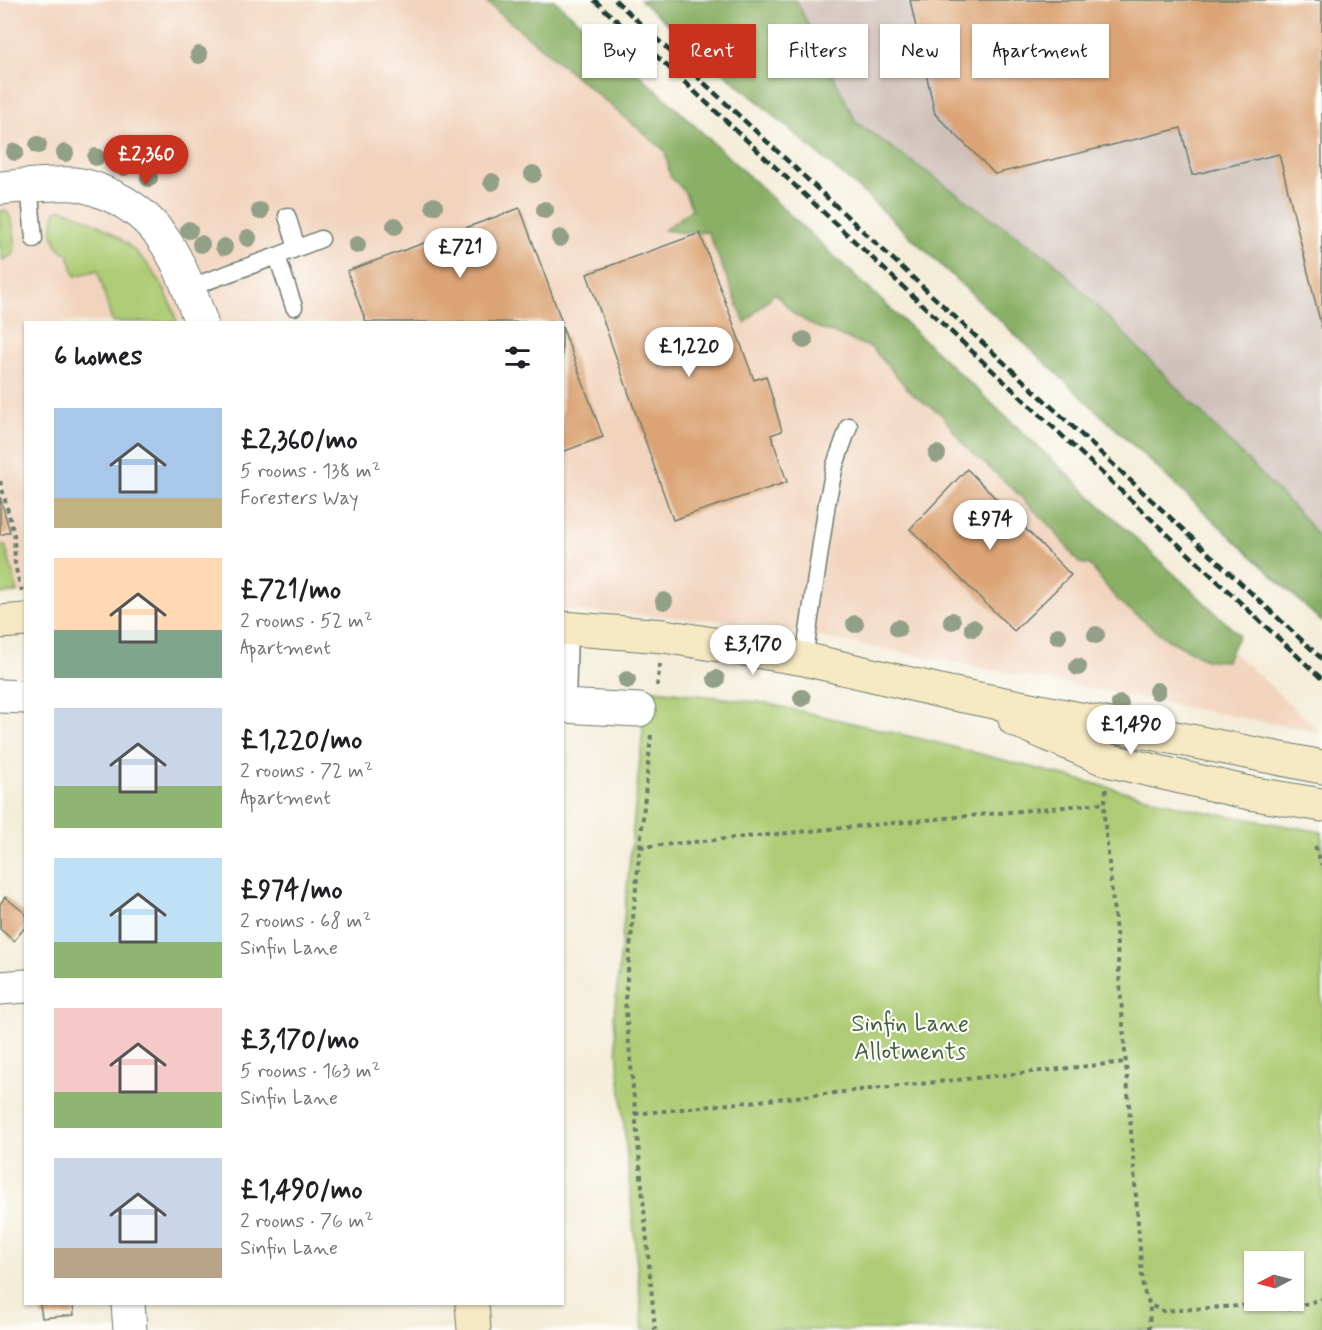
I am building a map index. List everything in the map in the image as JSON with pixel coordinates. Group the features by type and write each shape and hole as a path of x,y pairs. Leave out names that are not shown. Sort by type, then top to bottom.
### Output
{"street":[{"path":"14,186 75,184 126,202 148,219 173,254 201,321"},
{"path":"0,622 24,620"},
{"path":"566,628 663,636 804,659 949,693 1322,767"},
{"path":"949,693 1107,760 1249,793 1322,805"},
{"path":"0,696 24,697"},
{"path":"565,706 649,711"},
{"path":"0,988 24,986"},
{"path":"128,1305 130,1330"},
{"path":"472,1305 474,1330"}],"lane":[{"path":"14,186 34,239"},
{"path":"287,216 297,248"},
{"path":"188,288 321,239"},
{"path":"277,256 294,307"},
{"path":"804,659 827,503 835,465 849,426"},
{"path":"565,706 566,628"}],"path":[{"path":"0,481 14,534 15,565 19,580 24,579"},
{"path":"655,1330 625,1000 640,847 649,711 663,636"},
{"path":"1107,760 1104,814 1143,1289 1150,1305 1149,1330"},
{"path":"640,847 1105,803"},
{"path":"1315,846 1322,865"},
{"path":"635,1114 1126,1062"},
{"path":"1150,1305 1163,1311 1269,1304 1288,1309 1322,1299"}],"shaded area":[{"path":"0,0 513,0 582,63 582,78 599,78 1322,733 744,622 564,610 564,321 24,321 24,593 0,594"},
{"path":"796,0 1322,0 1322,541 1301,515 1054,262 856,122 834,78 868,78 868,24 808,24"}],"green space":[{"path":"484,0 554,0 582,25 582,78 643,78 662,95 1239,635 1226,661 1207,660 1167,639 1117,600 1090,565 1079,563 1053,529 965,446 941,414 913,395 872,348 814,326 795,315 775,293 745,323 708,232 684,233 664,230 692,209 684,191 670,176 665,151"},
{"path":"640,0 796,0 808,24 768,24 768,78 834,78 856,122 1054,262 1301,515 1322,541 1322,622 867,196 730,78 756,78 756,24 669,25"},
{"path":"62,209 83,217 119,238 135,251 160,282 177,321 112,321 98,270 75,276 68,254 55,241 53,230 56,211"},
{"path":"5,210 13,225 15,244 13,255 3,260 0,246 0,211"},
{"path":"5,545 18,593 0,594 0,546"},
{"name":"Sinfin Lane Allotments","path":"647,689 765,703 930,741 1196,810 1322,832 1322,1330 643,1330 614,1017"}],"building":[{"path":"910,0 1322,0 1322,329 1279,154 1192,175 1181,128 995,174 935,114 927,78 960,78 960,24 915,24"},
{"path":"520,208 562,321 366,321 347,271"},
{"path":"700,233 754,380 766,376 782,431 771,435 787,482 673,520 587,274"},
{"path":"564,331 603,437 564,451"},
{"path":"967,469 1071,575 1014,631 910,529"},
{"path":"0,497 10,532 0,535"},
{"path":"5,897 24,912 24,928 14,941 0,929 0,904"},
{"path":"40,1305 73,1305 74,1315 42,1318"}],"railway":[{"path":"594,0 1322,679"},
{"path":"615,0 1322,659"}]}
